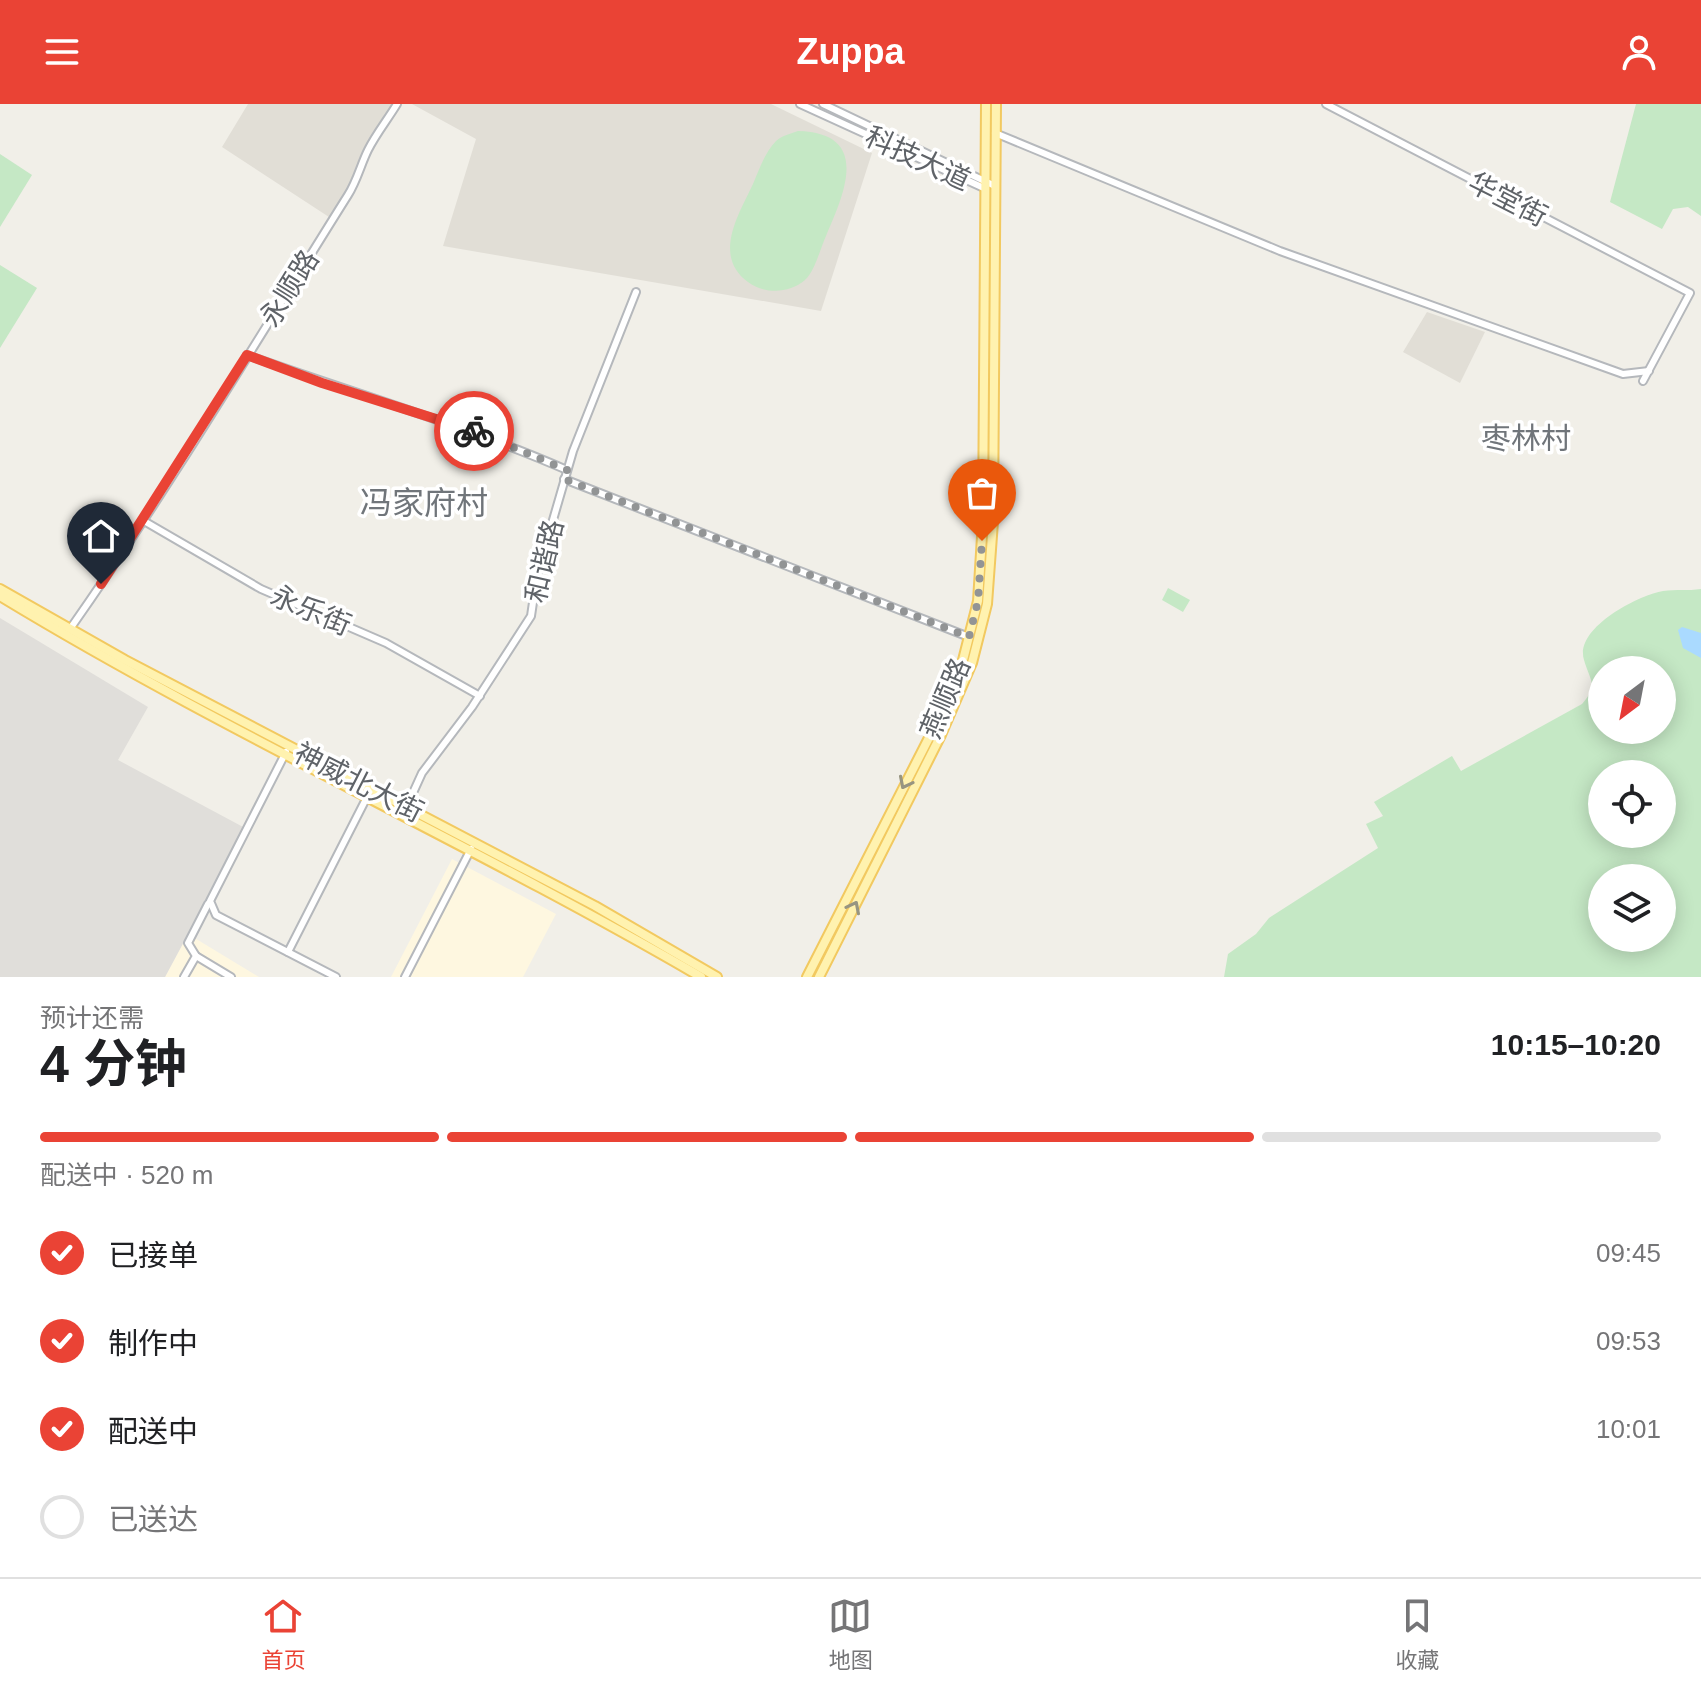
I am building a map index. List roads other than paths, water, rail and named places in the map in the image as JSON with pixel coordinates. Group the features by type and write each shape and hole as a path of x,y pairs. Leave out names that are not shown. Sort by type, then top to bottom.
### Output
{"main road":[{"name":"燕顺路","path":"819,977 941,735 972,663 987,604 993,522 986,104"},
{"name":"燕顺路","path":"807,977 935,726 963,660 978,601 983,534 989,185 996,104"},
{"name":"神威北大街","path":"0,589 582,899 717,977"},
{"name":"神威北大街","path":"0,596 122,668 471,849 701,977"}],"street":[{"name":"永顺路","path":"70,629 144,521 351,191 368,150 397,104"},
{"name":"科技大道","path":"800,104 989,185"},
{"name":"科技大道","path":"823,104 989,185"},
{"name":"华堂街","path":"1326,104 1690,293 1649,371"},
{"path":"995,133 1280,251 1623,374 1649,371"},
{"name":"和谐路","path":"407,806 422,773 480,696 531,616 537,575 564,479 636,292"},
{"path":"247,355 322,383 497,439 567,470"},
{"path":"1643,381 1649,371"},
{"path":"564,479 969,637"},
{"name":"永乐街","path":"144,521 261,589 386,643 480,696"},
{"path":"231,977 196,956 188,943 286,752"},
{"path":"288,952 368,795"},
{"path":"405,977 471,849"},
{"path":"210,901 216,915 336,977"},
{"path":"184,977 196,956"}],"water":[{"path":"1682,627 1701,633 1701,658 1683,648 1678,630"}],"district":[{"name":"枣林村","path":"1526,439"},
{"name":"冯家府村","path":"424,503"}]}
